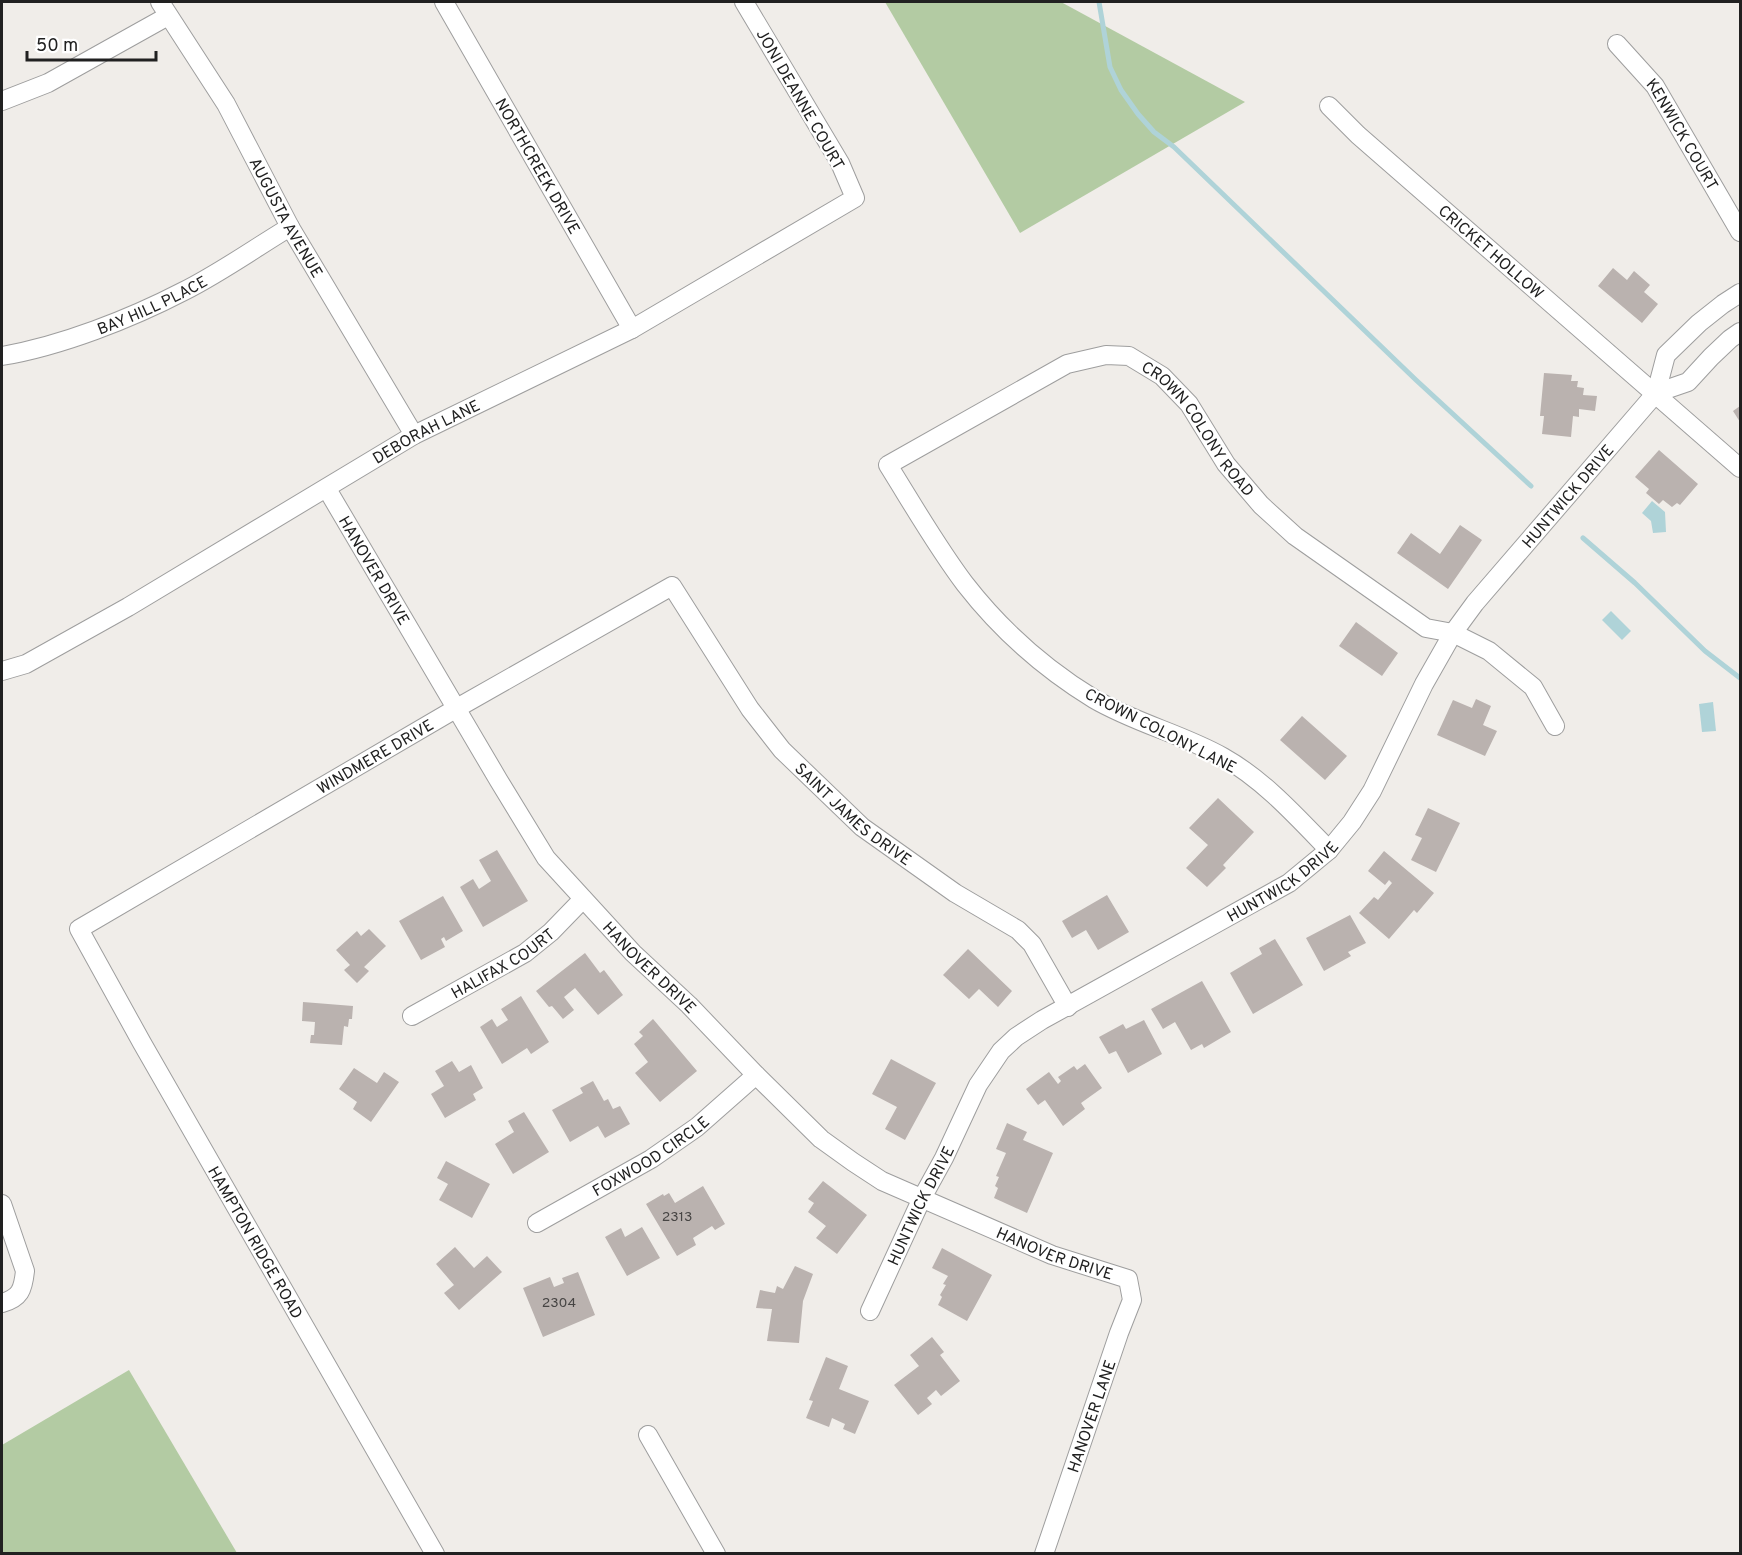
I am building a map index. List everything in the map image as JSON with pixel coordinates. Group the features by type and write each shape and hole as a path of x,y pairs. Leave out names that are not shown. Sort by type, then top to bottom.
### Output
{"street":[{"name":"NORTHCREEK DRIVE","path":"444,2 632,329"},
{"name":"JONI DEANNE COURT","path":"744,2 840,163 855,198"},
{"path":"2,101 48,83 164,9"},
{"name":"AUGUSTA AVENUE","path":"164,9 226,104 290,227 414,435"},
{"name":"KENWICK COURT","path":"1617,44 1655,86 1740,232"},
{"name":"CRICKET HOLLOW","path":"1329,106 1359,135 1740,468"},
{"name":"DEBORAH LANE","path":"2,671 26,664 128,607 414,435 632,329 855,198"},
{"name":"BAY HILL PLACE","path":"2,356 22,353 98,329 184,291 290,227"},
{"name":"HUNTWICK DRIVE","path":"870,1311 922,1198 944,1158 978,1085 1001,1051 1016,1037 1042,1020 1289,883 1329,850 1352,822 1372,791 1415,699 1453,633 1502,571 1656,393 1666,355 1699,323 1740,293"},
{"path":"1656,393 1688,382 1711,357 1740,332"},
{"name":"CROWN COLONY ROAD","path":"888,465 1067,364 1106,355 1129,356 1162,376 1189,404 1226,464 1261,505 1296,536 1426,628 1453,633 1489,651 1533,687 1555,726"},
{"name":"CROWN COLONY LANE","path":"888,465 966,584 1017,641 1069,682 1095,699 1126,715 1204,748 1241,768 1301,821 1329,850"},
{"name":"HANOVER DRIVE","path":"327,489 546,858 633,953 689,1005 756,1075 821,1139 882,1180 1052,1255 1128,1279"},
{"name":"WINDMERE DRIVE","path":"80,929 457,708 672,586"},
{"name":"SAINT JAMES DRIVE","path":"672,586 750,709 782,750 862,827 955,893 1018,930 1032,944 1068,1007"},
{"name":"HALIFAX COURT","path":"412,1016 525,953 551,932 583,899"},
{"name":"HAMPTON RIDGE ROAD","path":"80,929 142,1042 435,1554"},
{"name":"FOXWOOD CIRCLE","path":"537,1223 651,1159 697,1127 756,1075"},
{"path":"2,1204 25,1271 20,1291 14,1299 2,1303"},
{"name":"HANOVER LANE","path":"1044,1554 1132,1300 1128,1279"},
{"path":"648,1435 716,1554"}],"green space":[{"path":"885,2 1061,2 1245,102 1020,233"},
{"path":"129,1370 237,1553 2,1553 2,1445"}],"water":[{"path":"1652,501 1665,512 1666,532 1653,533 1651,521 1642,513"},
{"path":"1611,611 1631,631 1622,640 1602,620"},
{"path":"1713,702 1716,731 1702,732 1699,704"}],"building":[{"path":"1613,268 1627,280 1634,271 1650,285 1644,292 1658,304 1642,323 1598,286"},
{"path":"1544,373 1572,375 1571,381 1578,381 1577,387 1584,388 1583,395 1597,396 1595,411 1579,409 1579,417 1573,416 1571,437 1542,434 1544,416 1540,416"},
{"path":"1740,406 1740,422 1733,411"},
{"path":"1659,450 1698,484 1680,505 1677,503 1672,507 1663,500 1659,504 1646,493 1649,489 1635,477"},
{"path":"1460,525 1482,540 1448,589 1397,553 1411,533 1440,554"},
{"path":"1356,622 1398,653 1382,676 1339,646"},
{"path":"1476,699 1491,706 1483,725 1497,731 1485,756 1437,735 1453,700 1472,708"},
{"path":"1302,716 1347,756 1325,780 1280,740"},
{"path":"1218,798 1254,832 1223,865 1226,868 1207,887 1186,868 1208,845 1189,828"},
{"path":"1428,808 1460,823 1436,872 1411,860 1422,838 1415,835"},
{"path":"497,850 528,901 483,927 460,887 473,879 479,889 491,881 479,860"},
{"path":"1384,851 1434,893 1417,913 1414,910 1389,939 1359,913 1374,897 1378,900 1392,883 1389,880 1385,885 1368,871"},
{"path":"1107,895 1129,932 1098,950 1086,930 1072,938 1062,921"},
{"path":"443,896 463,931 446,941 444,937 441,939 445,947 421,960 399,921"},
{"path":"1350,915 1366,943 1348,952 1351,956 1324,971 1306,938"},
{"path":"369,929 386,946 364,967 369,971 357,983 344,970 350,965 336,950 357,931 361,936"},
{"path":"1275,939 1303,985 1253,1014 1230,973 1262,954 1259,948"},
{"path":"968,949 1012,991 998,1007 979,989 969,999 943,975"},
{"path":"585,953 600,973 604,970 623,995 598,1015 575,988 564,997 574,1010 563,1019 536,991"},
{"path":"1202,981 1231,1032 1204,1048 1202,1044 1191,1050 1175,1022 1163,1029 1151,1009"},
{"path":"521,996 549,1042 531,1054 527,1048 502,1064 480,1027 492,1019 497,1027 508,1020 501,1009"},
{"path":"303,1002 353,1006 352,1019 349,1019 348,1027 344,1026 342,1045 310,1043 311,1035 314,1035 315,1022 302,1021"},
{"path":"653,1019 697,1071 660,1102 635,1073 648,1062 634,1044 643,1036 639,1032"},
{"path":"1144,1020 1162,1054 1128,1073 1116,1051 1109,1054 1099,1037 1123,1024 1126,1029"},
{"path":"891,1059 936,1083 905,1140 885,1129 897,1107 872,1094"},
{"path":"452,1061 459,1072 471,1065 483,1088 473,1094 476,1100 445,1118 431,1094 444,1086 435,1071"},
{"path":"1085,1064 1102,1088 1081,1103 1085,1109 1063,1126 1045,1100 1038,1105 1026,1089 1049,1072 1058,1084 1061,1081 1058,1077 1074,1066 1077,1070"},
{"path":"354,1068 377,1083 384,1072 399,1082 371,1122 353,1109 357,1102 339,1089"},
{"path":"593,1081 604,1101 608,1099 613,1109 620,1106 630,1124 605,1138 598,1126 570,1142 552,1110 583,1093 580,1088"},
{"path":"524,1112 549,1152 513,1174 495,1144 514,1132 508,1121"},
{"path":"1007,1123 1027,1132 1023,1140 1053,1153 1027,1213 994,1198 998,1188 995,1186 999,1177 996,1176 1006,1153 996,1149"},
{"path":"446,1161 490,1184 472,1218 439,1200 448,1184 437,1178"},
{"path":"823,1181 867,1215 837,1254 816,1238 826,1226 808,1212 814,1203 808,1199"},
{"path":"703,1186 725,1224 715,1230 712,1226 693,1238 696,1245 677,1256 646,1204 669,1193 675,1203"},
{"path":"642,1227 660,1258 627,1276 605,1237 621,1228 625,1237"},
{"path":"455,1247 474,1268 487,1256 502,1272 459,1310 444,1293 454,1285 436,1264"},
{"path":"942,1248 992,1275 967,1321 938,1305 942,1297 940,1295 946,1285 943,1284 948,1276 932,1268"},
{"path":"795,1266 813,1274 803,1301 799,1343 767,1341 772,1309 756,1308 760,1290 775,1293 777,1286 783,1289"},
{"path":"578,1272 595,1315 543,1337 523,1288 550,1277 554,1287 564,1283 562,1278"},
{"path":"932,1337 944,1352 940,1355 960,1381 941,1396 936,1390 927,1398 932,1404 918,1415 894,1385 919,1366 910,1355"},
{"path":"826,1357 848,1366 839,1389 869,1401 855,1434 843,1429 845,1424 832,1418 829,1427 806,1418 813,1401 809,1400"}],"waterway":[{"path":"1099,2 1110,67 1121,90 1154,132 1174,147 1416,380 1531,486"},
{"path":"1583,538 1635,583 1705,651 1740,678"}]}
